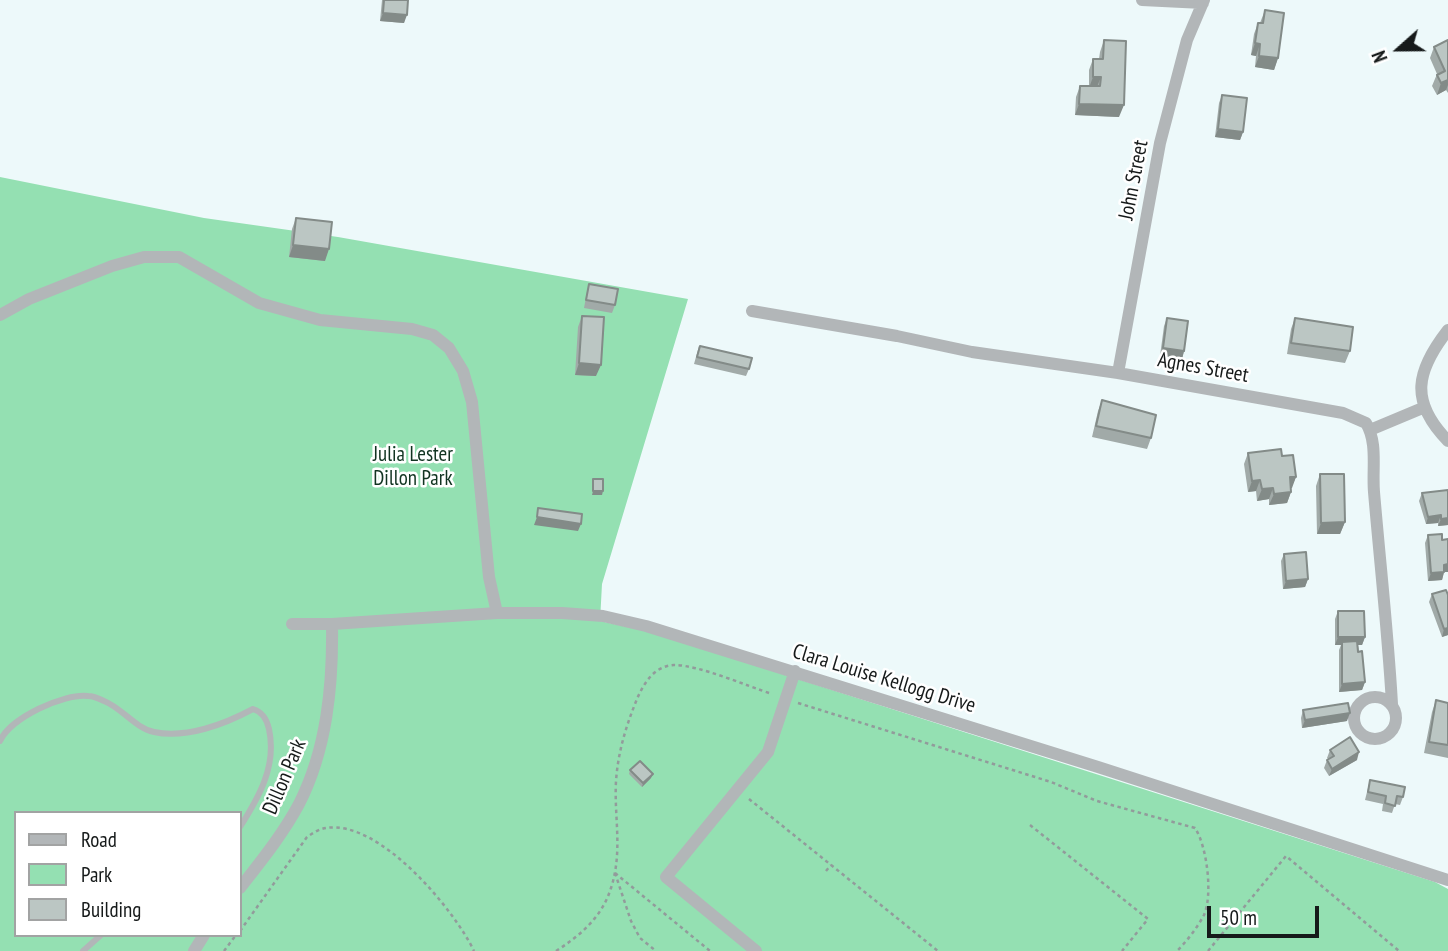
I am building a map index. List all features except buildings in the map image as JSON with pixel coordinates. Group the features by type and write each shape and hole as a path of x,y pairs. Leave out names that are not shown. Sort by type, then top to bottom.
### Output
{"street":[{"path":"1142,0 1203,2"},
{"name":"John Street","path":"1118,373 1160,143 1187,40 1203,2"},
{"path":"0,314 29,299 112,266 144,257 179,257 259,303 320,320 412,330 433,335 449,348 463,371 472,402 489,577 497,613"},
{"name":"Agnes Street","path":"752,311 897,335 937,346 1118,373 1343,413 1366,423 1370,430"},
{"path":"1448,330 1424,366 1422,391 1429,418 1448,441"},
{"path":"1392,704 1373,488 1373,438 1370,430 1426,407"},
{"name":"Clara Louise Kellogg Drive","path":"292,624 332,624 497,613 603,616 646,626 795,671 1448,880"},
{"name":"Dillon Park","path":"242,885 276,842 299,803 317,758 327,716 332,624"},
{"path":"755,951 666,877 768,752 795,671"}],"lane":[{"path":"0,741 13,725 40,709 67,699 88,696 106,701 146,729 157,733 202,729 253,709 260,711 268,722 272,743 270,765 258,798 242,824"},
{"path":"83,951 99,937"}],"path":[{"path":"556,951 575,939 596,919 606,902 615,873 619,838 616,782 620,744 644,682 652,674 673,665 693,668 1051,782 1097,802 1195,828 1206,850 1208,902 1204,914 1177,951"},
{"path":"749,799 938,951"},
{"path":"1030,825 1147,919 1122,951"},
{"path":"242,928 307,837 327,828 341,827 355,831 410,866 460,926 474,951"},
{"path":"1208,951 1286,856 1399,951"},
{"path":"826,872 831,865"},
{"path":"615,873 631,921 640,938 656,951"},
{"path":"615,873 710,951"},
{"path":"884,918 889,912"}],"green space":[{"name":"Julia Lester Dillon Park","path":"0,177 204,218 338,237 688,299 602,584 600,621 650,632 1435,882 1448,889 1448,951 0,951"}]}
